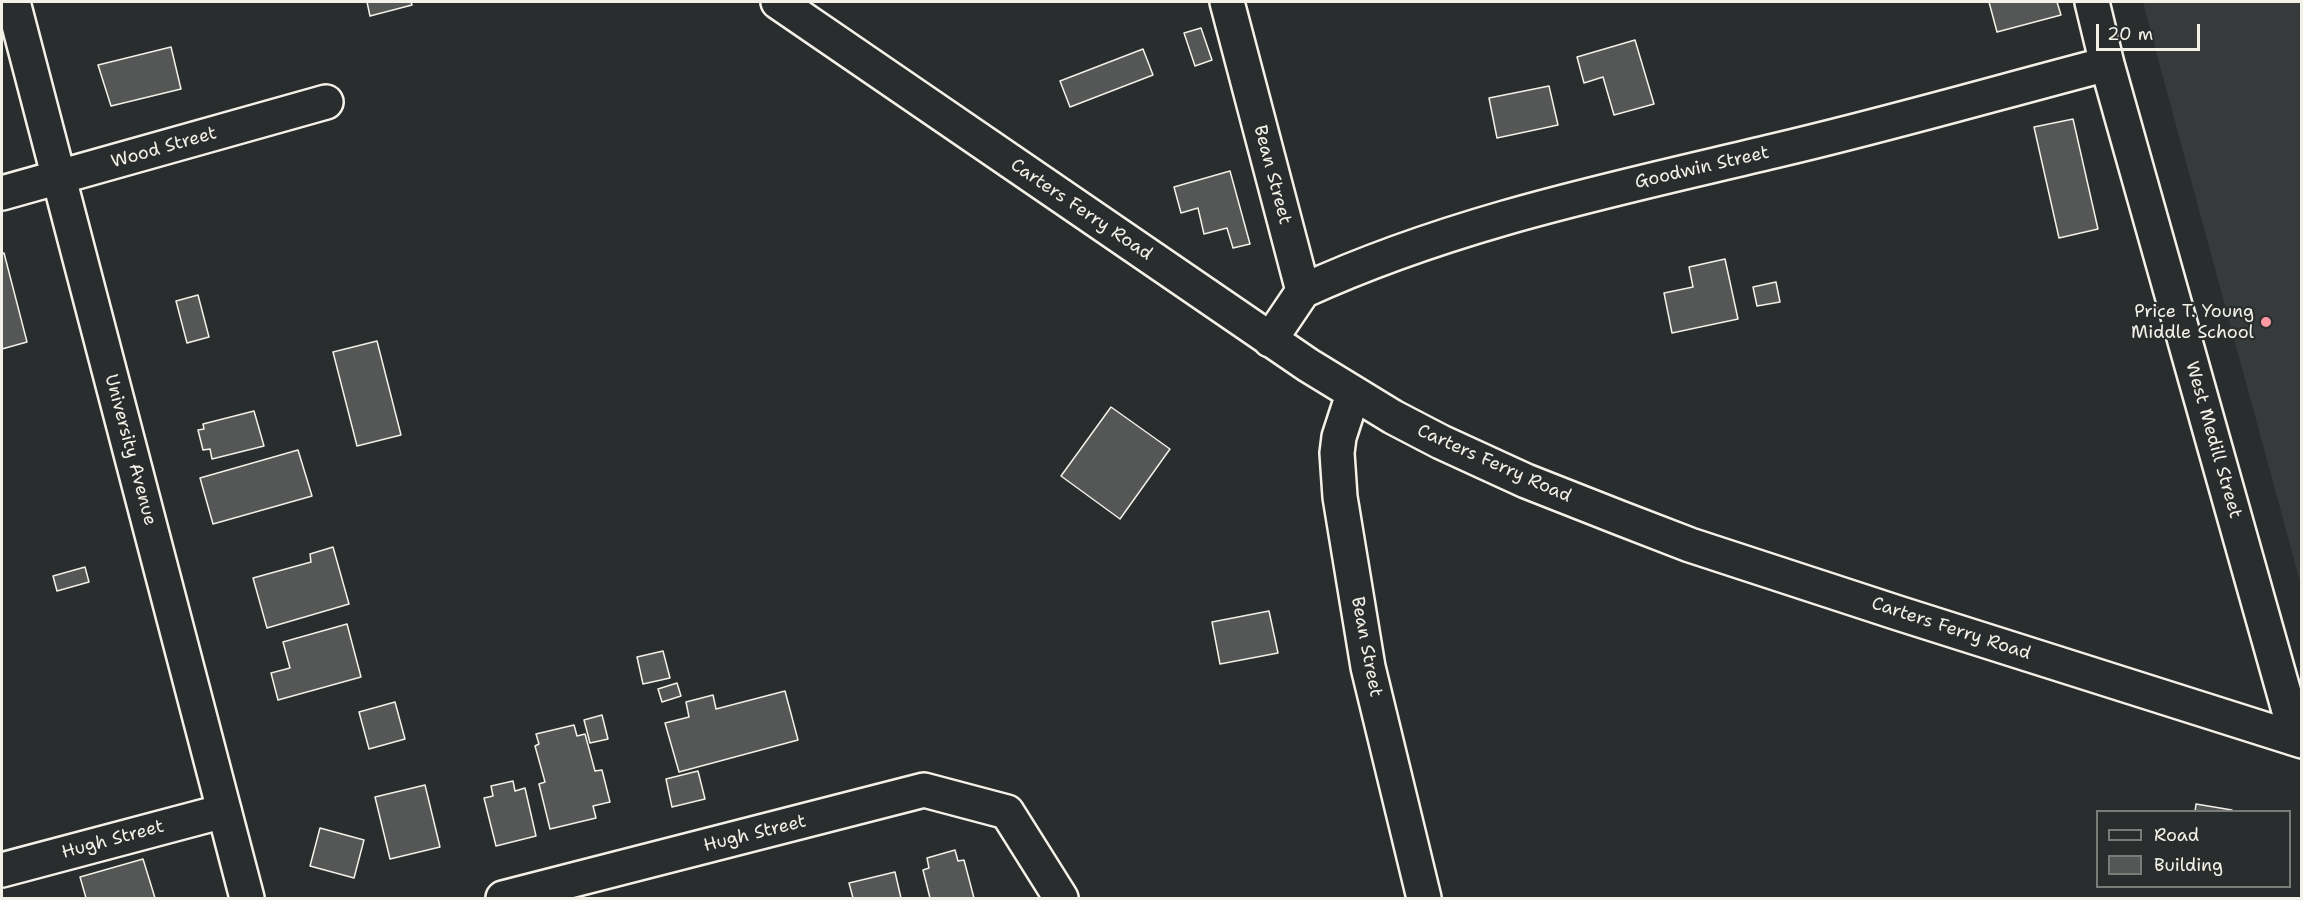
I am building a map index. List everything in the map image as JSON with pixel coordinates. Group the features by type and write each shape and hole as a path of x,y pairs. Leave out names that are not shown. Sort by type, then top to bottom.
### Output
{"street":[{"name":"University Avenue","path":"13,2 247,898"},
{"name":"Carters Ferry Road","path":"778,2 1270,340 1353,394 1441,442 1526,481 1690,545 2299,740"},
{"name":"Bean Street","path":"1227,2 1303,291"},
{"name":"West Medill Street","path":"2092,2 2107,64 2299,740"},
{"name":"Goodwin Street","path":"1303,291 1376,259 1555,202 1795,146 2107,64"},
{"name":"Wood Street","path":"2,193 326,102"},
{"path":"1270,340 1303,291"},
{"name":"Bean Street","path":"1353,394 1337,453 1340,497 1368,667 1424,898"},
{"name":"Hugh Street","path":"503,898 924,790 1007,812 1061,898"},
{"name":"Hugh Street","path":"2,870 224,811"}],"shaded area":[{"name":"Price T. Young Middle School","path":"2143,2 2301,2 2301,585 2158,59"}],"building":[{"path":"367,2 411,2 412,5 370,16"},
{"path":"1989,2 2057,2 2061,15 1997,32"},
{"path":"1201,28 1212,60 1195,66 1184,33"},
{"path":"1635,40 1654,104 1614,115 1603,77 1584,83 1577,57"},
{"path":"171,47 181,89 111,106 98,65"},
{"path":"1143,49 1153,75 1070,107 1060,81"},
{"path":"1549,86 1558,125 1497,138 1489,98"},
{"path":"2073,119 2098,229 2059,238 2034,127"},
{"path":"1230,171 1250,244 1233,248 1227,228 1204,234 1198,208 1181,213 1174,187"},
{"path":"4,253 27,342 2,349 2,254"},
{"path":"1725,259 1738,319 1672,333 1664,293 1693,287 1689,267"},
{"path":"1776,282 1780,302 1757,306 1753,287"},
{"path":"198,295 209,337 187,343 176,301"},
{"path":"377,341 401,435 357,446 333,352"},
{"path":"1111,407 1170,449 1120,519 1061,476"},
{"path":"254,411 264,446 212,459 210,449 203,450 198,430 204,429 203,424"},
{"path":"298,450 312,496 213,524 200,478"},
{"path":"333,547 349,604 267,628 253,578 311,562 310,554"},
{"path":"85,567 89,582 57,591 53,576"},
{"path":"1269,611 1278,653 1220,664 1212,622"},
{"path":"347,624 361,677 278,700 271,673 290,668 283,642"},
{"path":"663,651 670,678 643,684 637,657"},
{"path":"677,683 681,696 662,702 658,689"},
{"path":"785,691 798,740 679,772 665,723 689,717 686,702 713,695 716,709"},
{"path":"395,702 405,739 369,749 359,712"},
{"path":"602,715 608,739 590,743 584,720"},
{"path":"574,725 577,736 585,734 595,771 602,770 610,802 593,806 596,818 550,829 539,784 545,782 535,746 539,744 536,734"},
{"path":"698,771 705,799 672,807 666,779"},
{"path":"513,781 515,791 525,788 536,836 496,846 484,798 493,796 491,786"},
{"path":"425,785 440,847 390,859 375,797"},
{"path":"2196,804 2232,810 2195,810"},
{"path":"320,828 364,840 354,878 310,866"},
{"path":"955,850 958,861 964,860 974,898 930,898 923,870 929,868 927,858"},
{"path":"143,859 155,898 86,898 80,877"},
{"path":"895,872 901,898 853,898 849,883"}],"place":[{"name":"Price T. Young Middle School","path":"2266,322"}]}
